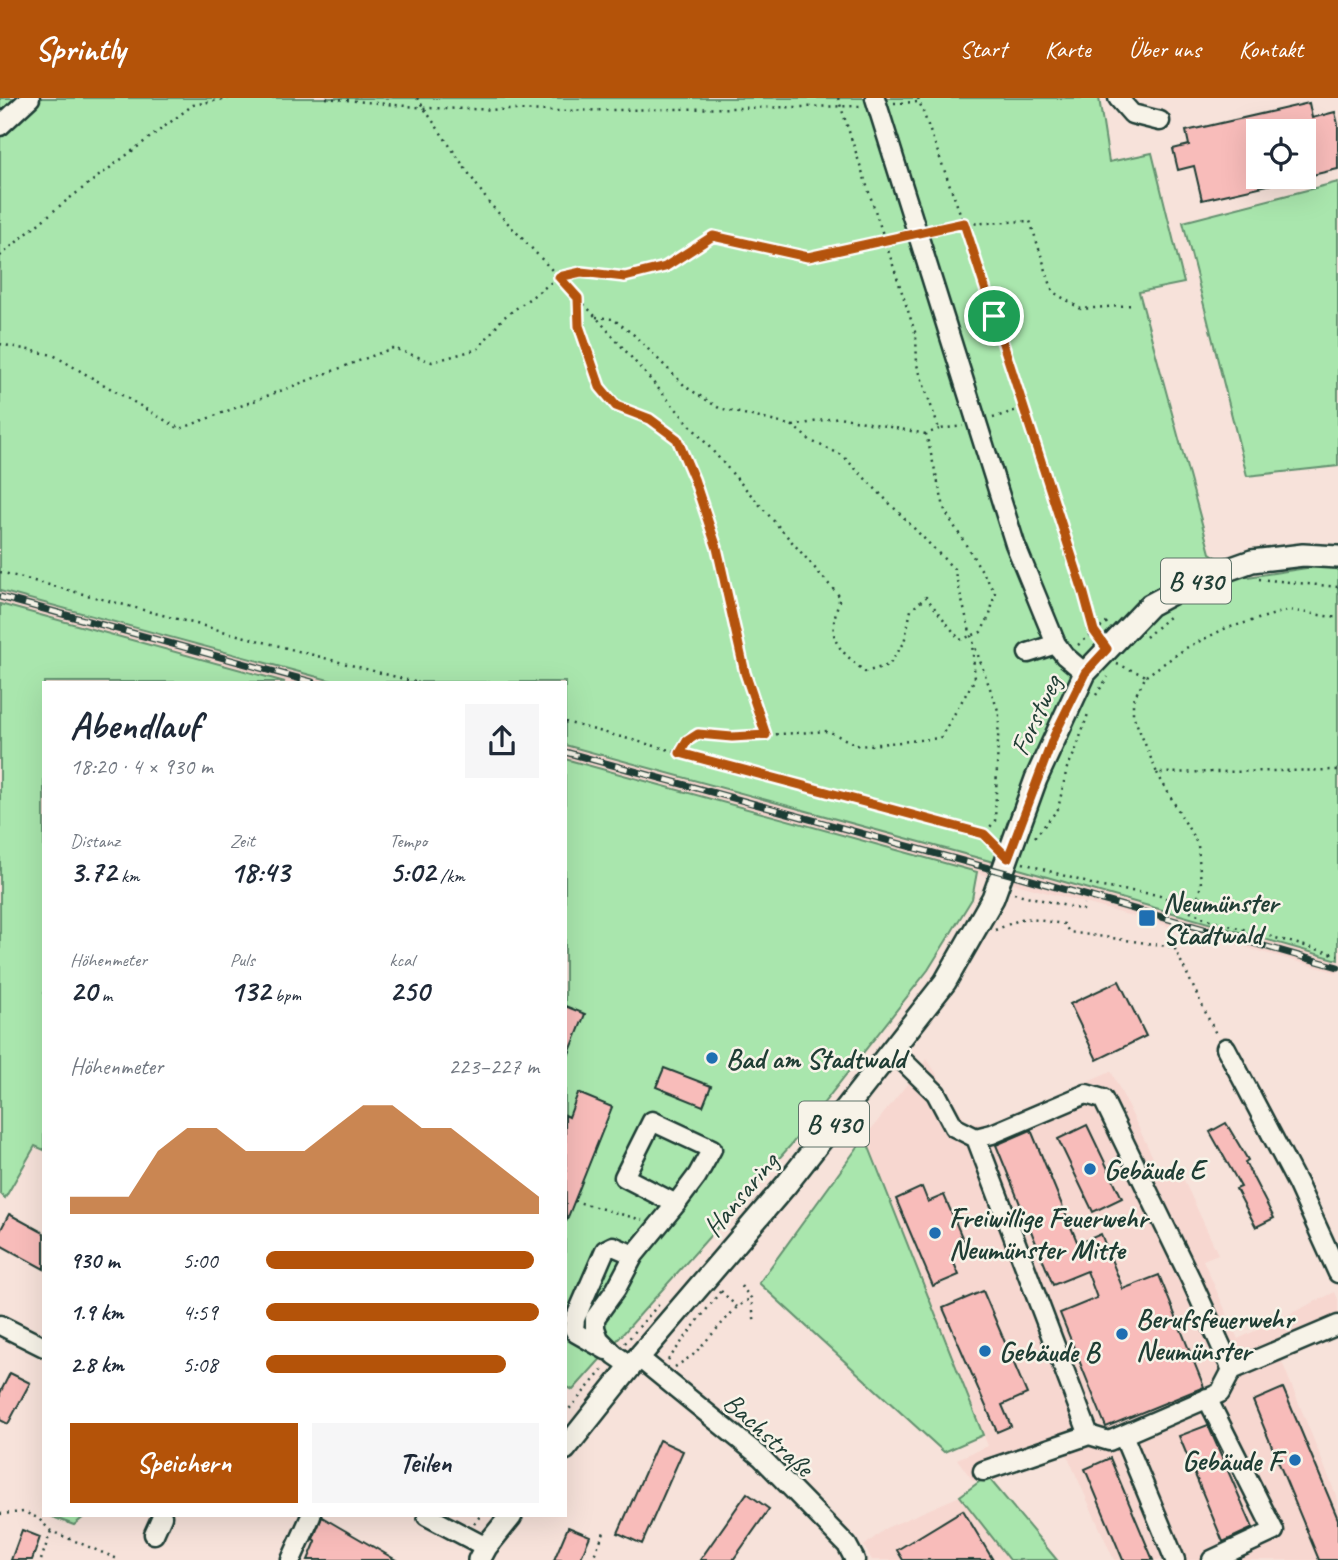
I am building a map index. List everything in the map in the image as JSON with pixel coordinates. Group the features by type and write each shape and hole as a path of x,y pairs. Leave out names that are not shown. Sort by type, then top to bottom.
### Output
{"main road":[{"name":"Forstweg","path":"1008,858 1054,736 1085,673 1150,605 1193,582 1252,561 1303,555 1338,557"},
{"name":"Hansaring","path":"567,1446 628,1359 786,1185 945,982 993,898 1008,858"},
{"path":"483,1553 511,1517"}],"street":[{"path":"0,126 30,98"},
{"path":"1118,98 1132,114 1160,121"},
{"path":"876,101 1015,544 1060,650 1085,673"},
{"path":"1028,653 1060,650"},
{"path":"1226,1048 1298,1185 1338,1273"},
{"path":"892,1050 936,1093 954,1127 976,1138 992,1134 1086,1094 1103,1099 1232,1370"},
{"path":"628,1359 599,1339 594,1324 598,1313 616,1289 634,1255 676,1204 697,1176 712,1150 652,1121 624,1177 676,1204"},
{"path":"976,1138 1089,1435"},
{"path":"628,1359 581,1337 574,1329 574,1324 605,1250 613,1246 634,1255"},
{"path":"983,1471 1089,1435 1109,1441 1220,1393 1232,1370 1338,1325"},
{"path":"2,1330 42,1346"},
{"name":"Bachstraße","path":"628,1359 661,1376 761,1457 847,1545 855,1560"},
{"path":"1207,1398 1274,1531 1212,1560"},
{"path":"1122,1435 1175,1560"},
{"path":"154,1534 162,1517"},
{"path":"291,1560 311,1517"},
{"path":"429,1517 483,1553"}],"path":[{"path":"0,256 62,204 193,105 229,98"},
{"path":"326,98 426,108 554,111 842,108 876,101 919,100 964,223 1094,631 1117,664 1146,677"},
{"path":"417,98 489,203 596,317 840,597 832,622 837,648 865,672 889,665 904,643 911,610 926,597 960,640 981,632 990,615 995,592 945,511 926,434"},
{"path":"838,98 916,335 918,365 939,429"},
{"path":"0,344 53,355 180,429 393,348 432,362 478,349 503,318 559,277 581,272 625,277 665,267 713,236 808,257 964,223 1030,221 1053,292 1081,309 1132,305"},
{"path":"578,298 579,326 600,387 616,406 650,419 677,439 694,479 717,548 745,673 766,735"},
{"path":"596,317 613,319 634,335 686,387 719,408 793,426 839,417 926,434 939,429 978,424 1024,408"},
{"path":"793,426 811,441 842,455 954,569 971,636 999,713 995,821 984,834"},
{"path":"0,572 411,681"},
{"path":"1190,911 1198,898 1201,884 1198,845 1157,774 1133,715 1133,700 1146,677 1186,648 1224,629 1289,610 1338,618"},
{"path":"1037,732 1060,650 1113,618"},
{"path":"680,753 687,741 698,734 732,737 828,731 859,746 940,738 975,679 971,636"},
{"path":"567,723 984,834 997,847 1001,835"},
{"path":"1157,774 1338,771"},
{"path":"1008,858 1101,887 1160,895 1206,919 1338,955"},
{"path":"1011,892 1083,910 1084,904"},
{"path":"991,932 1024,918 1064,924 1069,932 1174,947 1220,1042 1226,1048"},
{"path":"574,1201 658,1224"},
{"path":"741,1286 751,1298 755,1324"},
{"path":"721,1291 737,1307"},
{"path":"661,1376 693,1355 737,1307 751,1298"},
{"path":"567,1412 628,1359 660,1302"},
{"path":"0,1514 24,1512 38,1518 51,1531 120,1560"},
{"path":"41,1560 51,1531"},
{"path":"592,1560 604,1532"}],"shaded area":[{"path":"0,591 332,681 281,681 0,604"},
{"path":"567,746 1019,869 1338,960 1338,973 567,760"},
{"path":"927,1059 967,1123 988,1124 1111,1071 1159,1170 1176,1163 1218,1254 1203,1260 1238,1339 1335,1292 1338,1299 1338,1337 1282,1362 1338,1500 1338,1560 1114,1560 1063,1446 973,1481 957,1459 988,1446 865,1137"},
{"path":"960,1496 1010,1560 872,1560 864,1546 886,1528"}],"green space":[{"path":"0,98 1099,98 1109,162 1152,153 1184,283 1139,292 1210,553 1248,577 1320,566 1338,567 1338,960 1019,869 567,746 567,681 332,681 0,591"},
{"path":"1338,182 1338,466 1247,476 1183,222"},
{"path":"0,604 281,681 42,681 42,1149 35,1146 5,1198 0,1193"},
{"name":"Bad am Stadtwald","path":"567,760 977,872 972,899 928,970 790,1146 573,1390 567,1387"},
{"path":"865,1137 983,1435 944,1452 759,1283"},
{"path":"987,1476 1057,1560 1010,1560 960,1496"},
{"path":"53,1517 84,1517 74,1525"}],"building":[{"path":"1309,103 1312,118 1335,112 1338,124 1338,169 1316,174 1316,119 1246,119 1246,189 1250,189 1202,200 1194,166 1178,170 1173,149 1189,145 1186,131"},
{"path":"1119,981 1146,1036 1097,1060 1070,1004"},
{"path":"567,1007 585,1014 567,1059"},
{"path":"664,1068 711,1086 703,1106 656,1087"},
{"path":"578,1093 612,1107 567,1220 567,1116 569,1117"},
{"path":"1226,1123 1248,1160 1245,1162 1274,1218 1256,1227 1236,1189 1241,1187 1210,1132"},
{"name":"Gebäude E","path":"1087,1125 1122,1198 1093,1212 1058,1139"},
{"path":"1031,1130 1078,1244 1101,1234 1123,1289 1159,1275 1204,1387 1106,1427 1060,1313 1097,1298 1087,1271 1053,1285 996,1145"},
{"name":"Freiwillige Feuerwehr Neumünster Mitte","path":"922,1187 928,1202 944,1195 967,1249 951,1256 959,1275 933,1286 896,1199"},
{"path":"9,1214 42,1232 42,1268 0,1245 0,1231"},
{"name":"Gebäude B","path":"983,1291 1027,1394 1002,1405 1011,1426 997,1432 943,1308"},
{"path":"10,1373 30,1383 8,1424 0,1420 0,1393"},
{"name":"Gebäude F","path":"1283,1388 1338,1519 1338,1560 1319,1560 1253,1401"},
{"path":"1208,1425 1253,1528 1223,1542 1179,1436"},
{"path":"659,1440 683,1451 642,1544 618,1533"},
{"path":"1110,1458 1153,1560 1123,1560 1085,1469"},
{"path":"747,1493 769,1509 733,1560 700,1560"},
{"path":"963,1510 993,1560 903,1560 897,1550"},
{"path":"322,1517 396,1560 308,1560"},
{"path":"568,1527 590,1536 580,1560 554,1560"},
{"path":"22,1530 40,1537 35,1552 32,1560 11,1560"}],"railway":[{"path":"0,597 308,681"},
{"path":"567,753 1338,967"}],"place":[{"name":"Neumünster Stadtwald","path":"1147,918"},
{"name":"Bad am Stadtwald","path":"712,1058"},
{"name":"Gebäude E","path":"1090,1169"},
{"name":"Freiwillige Feuerwehr Neumünster Mitte","path":"935,1233"},
{"name":"Berufsfeuerwehr Neumünster","path":"1122,1334"},
{"name":"Gebäude B","path":"985,1351"},
{"name":"Gebäude F","path":"1295,1460"}],"route":[{"path":"964,223 994,316 1094,631 1107,649 1085,673 1054,736 1008,858 984,834 680,753 687,741 698,734 732,737 766,735 745,673 717,548 694,479 677,439 650,419 616,406 600,387 579,326 578,298 559,277 581,272 625,277 665,267 713,236 808,257 964,223"}]}
